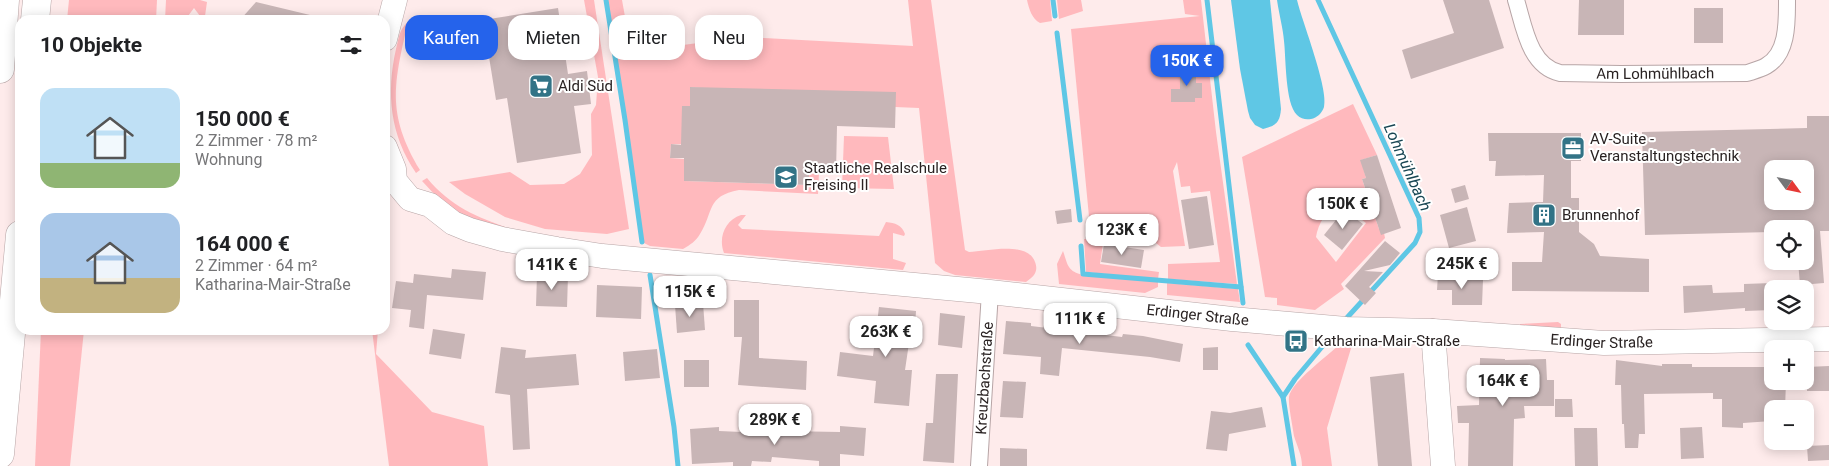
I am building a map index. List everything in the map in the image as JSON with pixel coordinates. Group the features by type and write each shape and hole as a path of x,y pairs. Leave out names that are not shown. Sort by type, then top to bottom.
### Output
{"highway":[{"path":"0,68 5,0"},
{"path":"36,15 37,0"},
{"path":"0,454 15,290"}],"street":[{"path":"390,18 394,0"},
{"name":"Am Lohmühlbach","path":"1516,0 1531,46 1538,59 1552,71 1560,73 1622,74 1747,72 1766,66 1778,56 1787,22 1787,0"},
{"name":"Erdinger Straße","path":"390,159 394,169 407,170 422,189 430,206 453,223 470,230 557,249 637,260 990,292 1346,329 1434,331 1604,343 1829,339"},
{"name":"Kreuzbachstraße","path":"979,466 990,292"},
{"path":"1434,331 1443,466"}],"shaded area":[{"path":"69,0 157,0 156,15 68,15"},
{"path":"166,0 200,0 207,2 205,15 199,15 194,8 189,15 165,15"},
{"path":"584,0 594,0 596,15 587,15"},
{"path":"606,0 622,0 625,15 609,15 609,19"},
{"path":"908,0 931,0 965,250 969,252 996,249 1024,251 1035,262 1036,269 1035,274 1026,282 955,275 944,271 935,263 919,108 691,87 690,106 808,148 671,144 670,158 684,159 684,181 808,185 809,172 819,172 818,194 739,190 728,193 716,201 698,236 693,243 683,249 650,246 644,243 615,60 685,60 685,45 695,43 695,60 763,60 764,38 913,46"},
{"path":"1027,0 1050,0 1052,21 1040,23 1037,21 1031,13"},
{"path":"1057,0 1081,0 1083,11 1059,19"},
{"path":"1183,0 1201,0 1216,132 1237,284 1168,279 1168,264 1220,262 1210,191 1191,193 1190,186 1181,187 1177,162 1173,171 1185,246 1161,247 1147,236 1142,222 1090,227 1071,29 1200,16 1185,14"},
{"path":"405,25 396,98 402,131 409,150 420,170 416,173 400,144 392,113 391,82 401,31"},
{"path":"599,33 629,229 607,234 545,229 505,217 465,194 449,182 510,172 530,185 564,184 580,174 592,155 591,114 596,105 598,77 595,60 599,60"},
{"path":"1353,104 1377,155 1361,160 1366,178 1362,179 1379,229 1383,228 1385,238 1341,284 1344,289 1315,310 1277,305 1277,298 1265,297 1242,157","holes":["1339,202 1366,223 1336,262 1316,237 1324,217"]},
{"path":"844,136 888,137 894,189 842,188"},
{"path":"427,178 445,197 455,204 487,220 511,229 478,222 455,212 440,200 422,181"},
{"path":"746,215 738,225 742,229 879,236 886,222 892,223 898,225 905,234 904,236 893,233 893,259 906,263 903,270 724,253 722,241 724,230 735,217"},
{"path":"1084,239 1103,244 1100,264 1159,272 1158,279 1086,272"},
{"path":"1063,251 1067,264 1074,272 1083,275 1158,282 1158,287 1145,293 1059,284 1057,264"},
{"path":"1167,283 1238,289 1240,302 1167,295"},
{"path":"1558,322 1561,324 1561,331 1520,326 1520,324"},
{"path":"41,335 83,335 70,466 35,466"},
{"path":"373,335 378,335 376,354 432,412 484,426 488,466 389,466"},
{"path":"1340,344 1352,345 1327,428 1332,466 1302,466 1294,436 1289,397 1296,384"}],"water":[{"path":"1231,0 1270,0 1281,109 1280,117 1276,123 1267,128 1263,129 1255,125 1248,111 1240,69"},
{"path":"1277,0 1297,0 1314,55 1323,86 1324,107 1313,118 1305,119 1297,115 1290,101"}],"building":[{"path":"1443,0 1489,0 1504,48 1411,79 1402,50 1454,33"},
{"path":"1579,0 1624,0 1624,35 1578,35"},
{"path":"256,2 310,15 244,15"},
{"name":"Aldi Süd","path":"558,8 559,15 514,15"},
{"path":"1694,8 1723,8 1723,43 1694,43"},
{"name":"Aldi Süd","path":"508,16 508,60 566,60 568,74 587,71 591,104 574,106 581,153 517,163 507,98 496,100 490,60 498,60 498,18"},
{"path":"1180,68 1196,68 1196,83 1202,83 1202,98 1195,98 1195,102 1171,102 1171,89 1180,89"},
{"path":"690,87 896,92 895,128 837,126 836,173 809,172 809,185 684,181 684,158 670,158 671,144 681,145 682,106 690,106"},
{"path":"1807,116 1829,116 1829,231 1820,231 1824,283 1814,284 1814,280 1800,280 1799,270 1814,270 1814,220 1764,220 1764,232 1645,235 1642,132 1807,128"},
{"name":"Brunnenhof","path":"1488,133 1581,133 1581,161 1571,161 1571,198 1579,198 1579,232 1594,244 1600,256 1649,259 1649,292 1512,291 1512,262 1542,262 1544,232 1507,233 1509,203 1543,202 1544,175 1495,176 1496,161 1489,161"},
{"path":"1377,155 1401,228 1381,235 1362,179 1366,178 1360,160"},
{"path":"1465,185 1469,199 1455,203 1451,189"},
{"path":"1207,196 1214,245 1189,249 1181,200"},
{"path":"1467,207 1476,241 1449,248 1440,215"},
{"path":"1071,209 1072,222 1057,224 1055,211"},
{"path":"1344,210 1363,224 1342,250 1324,235"},
{"path":"1385,241 1400,253 1390,265 1364,271 1383,272 1369,287 1376,293 1365,305 1345,286"},
{"path":"1104,244 1144,250 1141,268 1101,262"},
{"path":"452,269 486,272 483,300 427,295 424,329 409,327 411,310 392,308 396,281 413,283 414,274 451,278"},
{"path":"1438,274 1453,274 1453,279 1483,280 1482,305 1452,305 1452,290 1437,290"},
{"path":"537,275 568,275 567,307 536,306"},
{"path":"1764,283 1764,310 1745,311 1745,308 1684,313 1683,286 1712,285 1713,293 1744,292 1744,284"},
{"path":"597,285 642,287 641,319 596,317"},
{"path":"734,300 759,300 759,358 807,361 806,390 738,385 742,337 734,337"},
{"path":"703,303 705,330 677,333 675,305"},
{"path":"879,307 916,311 914,343 909,343 905,370 912,370 909,406 874,403 876,381 837,376 840,352 873,356"},
{"path":"940,313 965,316 962,348 938,345"},
{"path":"1006,321 1031,323 1031,326 1122,337 1123,334 1143,336 1183,344 1180,362 1062,348 1059,376 1040,374 1041,357 1003,354"},
{"path":"433,329 465,334 461,359 429,354"},
{"path":"501,347 526,350 525,358 576,354 579,385 527,389 530,449 513,450 510,395 495,393"},
{"path":"1218,347 1218,370 1203,370 1203,348"},
{"path":"657,349 660,378 625,381 623,352"},
{"path":"1480,358 1505,360 1546,359 1547,380 1554,380 1554,406 1524,406 1525,418 1514,419 1513,466 1468,466 1469,423 1458,423 1457,406 1479,405"},
{"path":"684,360 709,360 709,387 684,387"},
{"path":"1616,360 1662,366 1662,364 1692,364 1692,367 1764,367 1764,390 1786,390 1785,400 1764,400 1764,422 1743,423 1743,428 1722,427 1722,399 1713,399 1713,393 1644,394 1645,434 1639,434 1638,448 1625,448 1621,385 1615,385"},
{"path":"1829,366 1829,391 1807,391 1814,390 1814,367"},
{"path":"1404,373 1412,466 1378,466 1370,377"},
{"path":"936,374 958,374 954,463 923,461 926,423 933,423"},
{"path":"1003,381 1026,382 1023,418 1000,417"},
{"path":"1555,399 1572,399 1573,417 1555,417"},
{"path":"1262,407 1266,427 1229,434 1227,451 1206,449 1211,411 1230,413"},
{"path":"840,426 866,428 864,456 840,454 840,466 819,466 819,461 772,457 771,462 752,461 751,466 733,466 733,462 692,464 690,429 719,427 719,431 784,434 784,431 840,432"},
{"path":"1702,427 1704,458 1681,459 1680,428"},
{"path":"1574,428 1597,428 1598,466 1575,466"},
{"path":"1829,445 1829,460 1808,461 1807,450 1814,450 1814,446"},
{"path":"1000,448 1027,449 1027,466 1000,466"}],"waterway":[{"path":"606,0 642,242"},
{"name":"Lohmühlbach","path":"1053,0 1055,16"},
{"name":"Lohmühlbach","path":"1207,0 1243,303"},
{"name":"Lohmühlbach","path":"1318,0 1419,218 1420,232 1415,243 1344,321"},
{"name":"Lohmühlbach","path":"1057,33 1080,220"},
{"name":"Lohmühlbach","path":"1081,246 1083,274 1241,287"},
{"path":"650,275 674,427 678,466"},
{"name":"Lohmühlbach","path":"1294,466 1283,397 1295,379 1332,335"},
{"name":"Lohmühlbach","path":"1248,345 1283,397"}],"place":[{"name":"Aldi Süd","path":"541,86"},
{"name":"AV-Suite - Veranstaltungstechnik","path":"1573,148"},
{"name":"Staatliche Realschule Freising II","path":"786,177"},
{"name":"Brunnenhof","path":"1544,215"},
{"name":"Katharina-Mair-Straße","path":"1296,341"}]}
